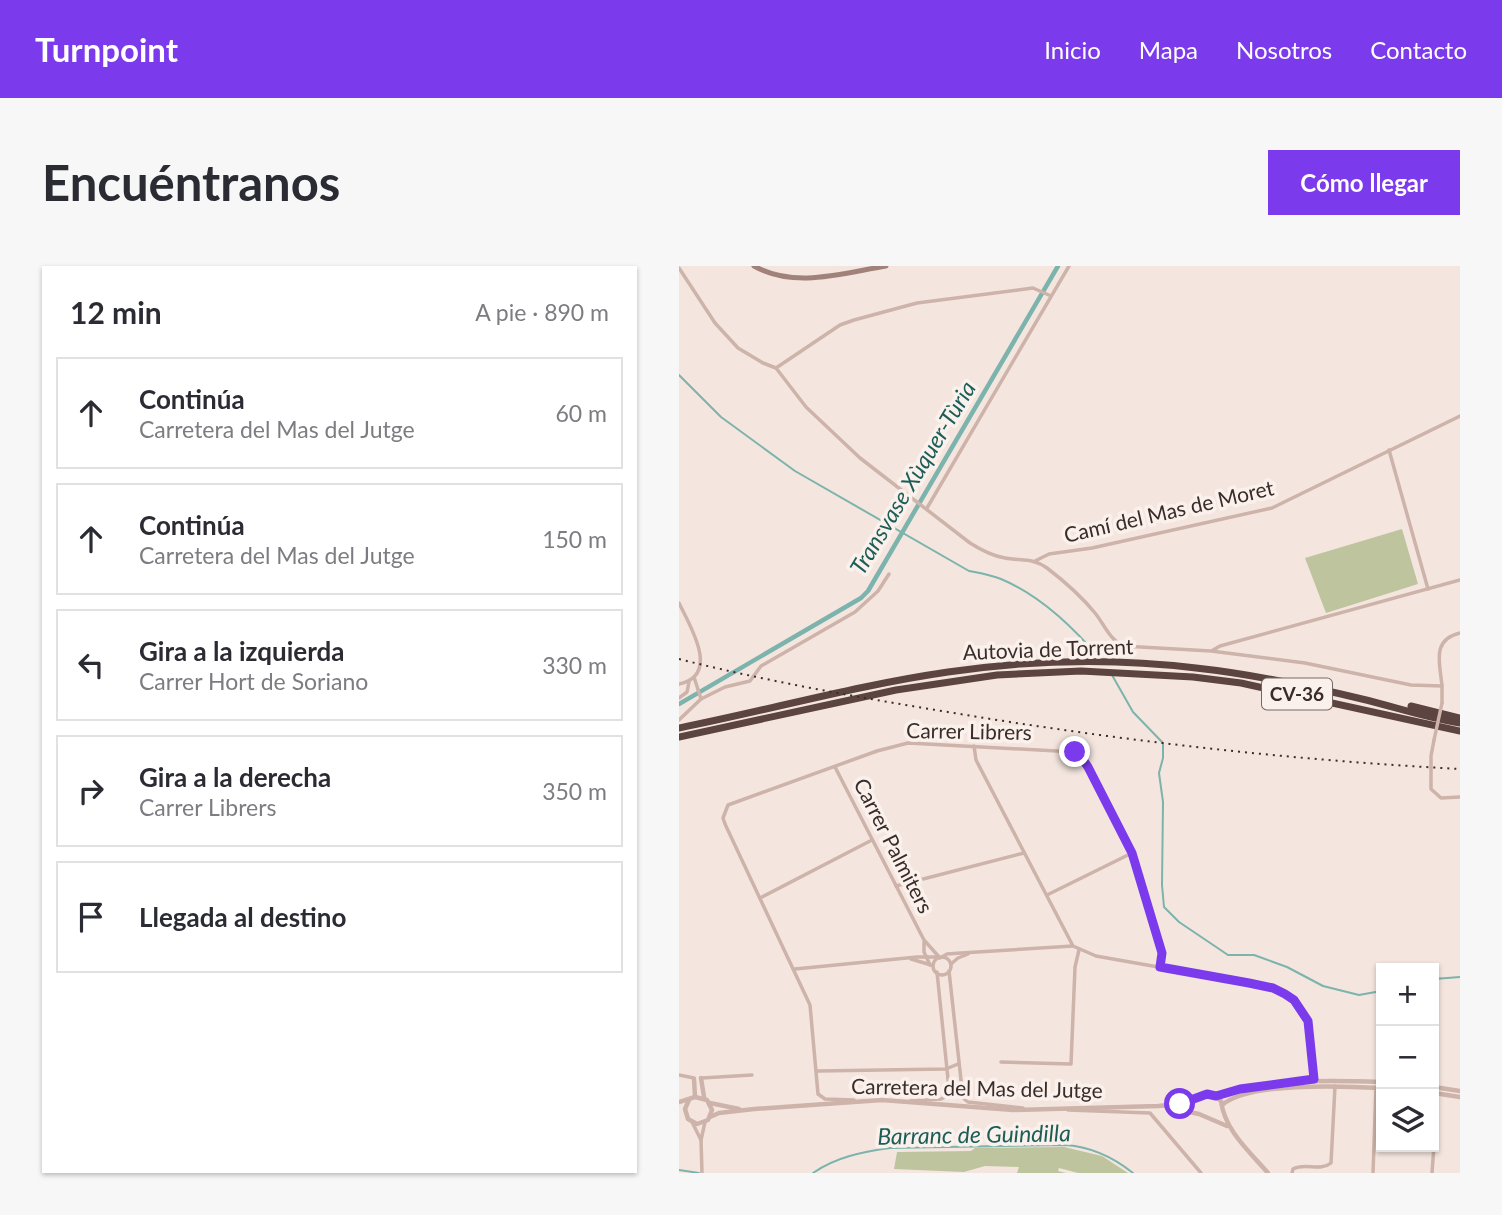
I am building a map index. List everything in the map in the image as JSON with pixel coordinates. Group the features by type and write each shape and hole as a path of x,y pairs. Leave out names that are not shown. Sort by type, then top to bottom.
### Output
{"highway":[{"name":"Autovia de Torrent","path":"679,728 949,672 1077,662 1127,663 1242,674 1460,723"},
{"name":"Autovia de Torrent","path":"679,737 896,690 997,675 1081,671 1203,678 1289,692 1460,733"},
{"path":"1242,674 1293,680 1460,718"}],"main road":[{"path":"754,266 773,275 789,278 824,276 886,266"}],"street":[{"path":"925,506 1069,266"},
{"path":"679,268 715,323 738,348 776,368 806,407 851,450 970,543 988,553 1035,561 1046,567 1095,613 1117,643 1134,648 1211,652 1305,663 1411,685 1442,686"},
{"path":"776,368 840,325 918,303 1034,288 1051,296"},
{"name":"Camí del Mas de Moret","path":"1035,561 1049,554 1092,548 1272,508 1322,486 1460,416"},
{"path":"1389,450 1428,589"},
{"path":"679,720 701,699 725,687 750,681 761,666 855,612 879,591 889,574"},
{"path":"1211,652 1220,646 1460,580"},
{"path":"679,603 700,650 701,659 694,677 689,682 679,684"},
{"path":"1460,633 1448,636 1441,644 1439,653 1442,703 1431,756 1430,782 1434,794 1441,798 1448,800 1460,797"},
{"path":"694,677 701,699"},
{"path":"679,698 687,692 689,682"},
{"name":"Carrer Librers","path":"760,898 725,824 724,812 728,805 908,743 1068,750 1080,755 1132,853 1162,953 1160,967"},
{"path":"974,745 976,760 1073,946 1096,956 1261,986 1285,994 1294,1000 1308,1021 1314,1079"},
{"name":"Carrer Palmiters","path":"835,766 924,940 940,958"},
{"path":"861,1102 821,1097 817,1090 810,1004 760,898 872,840"},
{"path":"896,886 1024,853"},
{"path":"1047,895 1132,853"},
{"name":"Carrer Palmiters","path":"924,940 926,956 932,966"},
{"path":"932,966 947,954 1073,946"},
{"name":"Carrer Palmiters","path":"917,957 924,947"},
{"path":"1001,1062 1071,1064 1075,967 1079,950"},
{"path":"970,954 958,958 951,964 949,971 961,1096 965,1100 1028,1110"},
{"path":"793,969 926,956 949,960 951,964"},
{"path":"909,959 932,966 943,974 949,971"},
{"path":"909,1101 945,1097 949,1089 937,972"},
{"path":"817,1071 946,1069 958,1064"},
{"path":"679,1075 694,1079 752,1075"},
{"path":"701,1078 704,1097"},
{"path":"694,1079 695,1097"},
{"path":"1268,1173 1229,1128 1199,1114 1196,1106 1199,1098 1207,1094 1216,1096 1253,1087 1314,1079 1376,1082"},
{"path":"1292,1173 1297,1166 1326,1167 1331,1163 1335,1086"},
{"path":"1212,1118 1221,1107 1238,1095 1291,1087 1376,1087"},
{"path":"1439,1088 1460,1091"},
{"path":"1373,1173 1379,1089"},
{"path":"1439,1095 1460,1097"},
{"path":"1439,1102 1447,1095"},
{"path":"1216,1096 1229,1128"},
{"path":"679,1102 695,1097 704,1097 710,1102 712,1110 705,1122 701,1140 702,1173"},
{"name":"Carretera del Mas del Jutge","path":"1159,1107 1199,1098"},
{"path":"685,1115 689,1100"},
{"name":"Carretera del Mas del Jutge","path":"710,1117 719,1113 754,1109 909,1101 1028,1110 1159,1107 1199,1114"},
{"name":"Carretera del Mas del Jutge","path":"710,1102 727,1108 754,1109"},
{"path":"1059,1109 1150,1113 1201,1173"},
{"path":"679,1111 692,1122 701,1140"},
{"path":"692,1122 705,1122"},
{"path":"1432,1173 1434,1152"}],"green space":[{"path":"1402,529 1418,584 1326,613 1305,558"},
{"path":"1064,1147 1102,1156 1128,1173 1078,1173 1059,1168 1058,1171 1066,1173 1017,1173 1019,1167 985,1166 964,1172 894,1169 897,1152"}],"waterway":[{"name":"Transvase Xùquer-Tùria","path":"679,704 861,598 868,591 1058,266"},
{"path":"679,375 721,417 795,471 969,571 1001,579 1029,594 1067,624 1100,659"},
{"path":"1112,675 1133,712 1163,743 1159,773 1163,802 1164,907 1179,922 1228,955 1254,955 1287,967 1323,986 1359,995 1376,992"},
{"path":"1439,979 1460,977"},
{"name":"Barranc de Guindilla","path":"813,1173 850,1156 890,1148 1066,1145 1102,1154 1133,1173"},
{"name":"Barranc de Guindilla","path":"679,1170 699,1173"}],"railway":[{"path":"679,659 851,695 1080,732 1269,755 1460,769"}],"route":[{"path":"1075,752 1088,767 1137,864 1162,953 1160,967 1273,988 1294,1000 1308,1021 1314,1079 1240,1089 1216,1096 1207,1094 1180,1104"}]}
